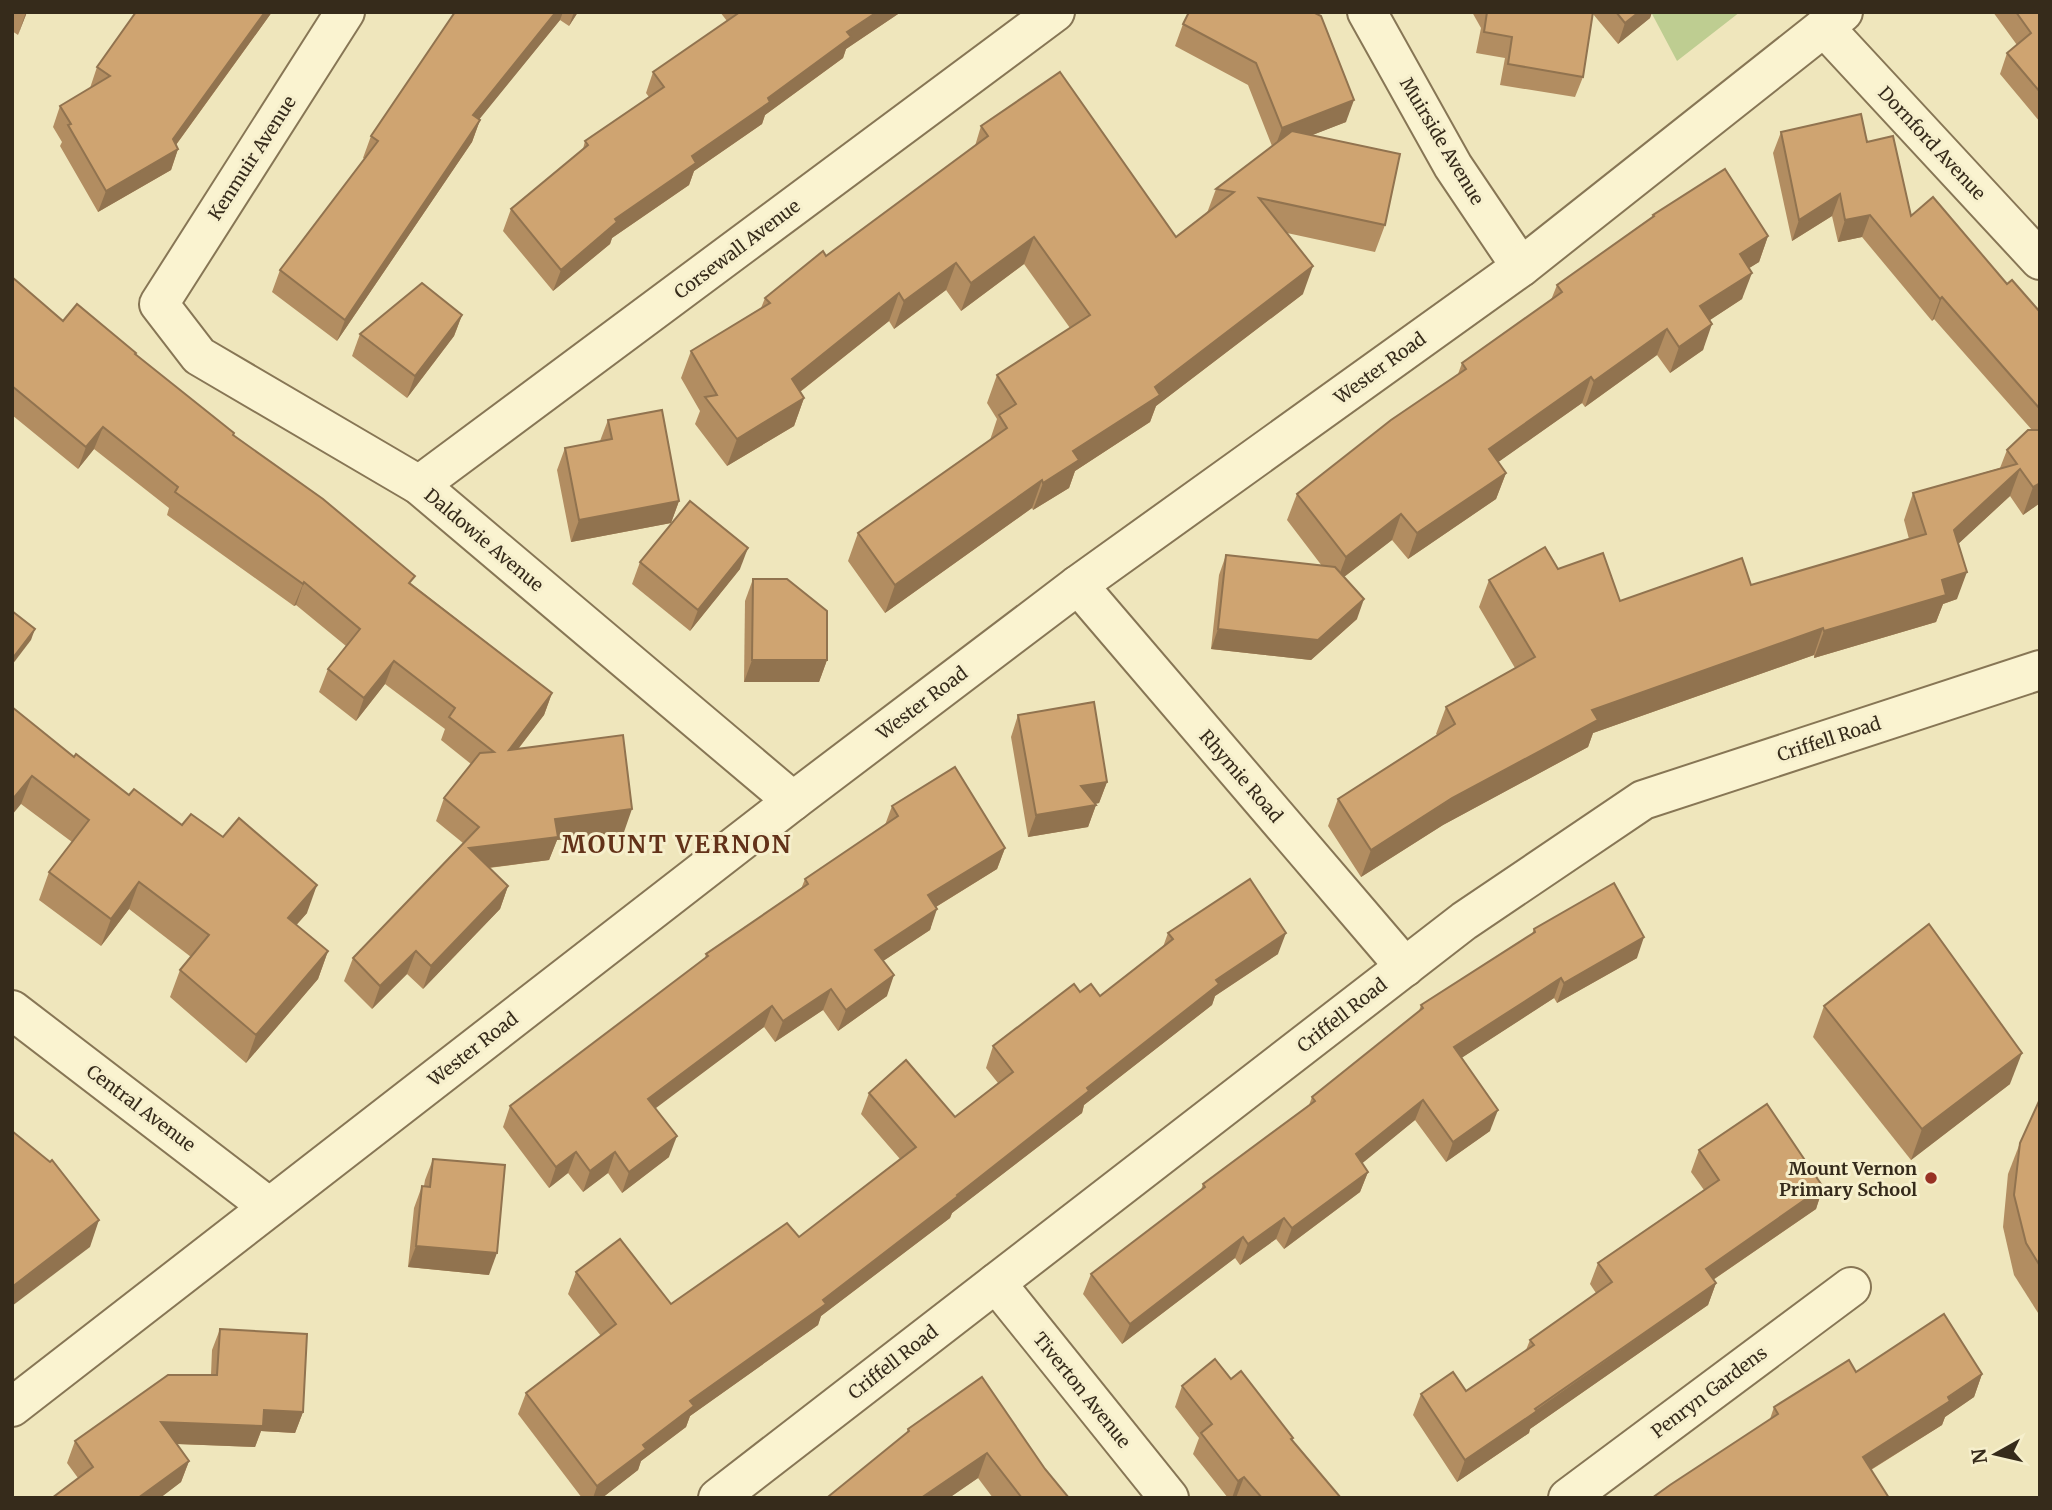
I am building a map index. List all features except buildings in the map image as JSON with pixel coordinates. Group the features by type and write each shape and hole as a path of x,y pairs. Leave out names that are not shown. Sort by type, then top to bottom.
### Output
{"street":[{"name":"Kenmuir Avenue","path":"159,304 345,12"},
{"name":"Corsewall Avenue","path":"419,485 1055,12"},
{"name":"Muirside Avenue","path":"1367,12 1453,166 1521,267"},
{"name":"Wester Road","path":"12,1406 793,801 1078,584 1521,267 1833,19"},
{"name":"Dornford Avenue","path":"1833,19 2040,260"},
{"name":"Daldowie Avenue","path":"159,304 199,356 419,485 793,801"},
{"name":"Rhymie Road","path":"1078,584 1405,967"},
{"name":"Criffell Road","path":"718,1498 1464,921 1643,800 2040,670"},
{"name":"Central Avenue","path":"12,1010 269,1207"},
{"name":"Tiverton Avenue","path":"996,1283 1169,1498"},
{"name":"Penryn Gardens","path":"1568,1498 1851,1287"}],"green space":[{"path":"1651,12 1740,12 1677,61"}],"place":[{"name":"Mount Vernon Primary School","path":"1931,1178"}],"district":[{"name":"MOUNT VERNON","path":"677,844"}]}
